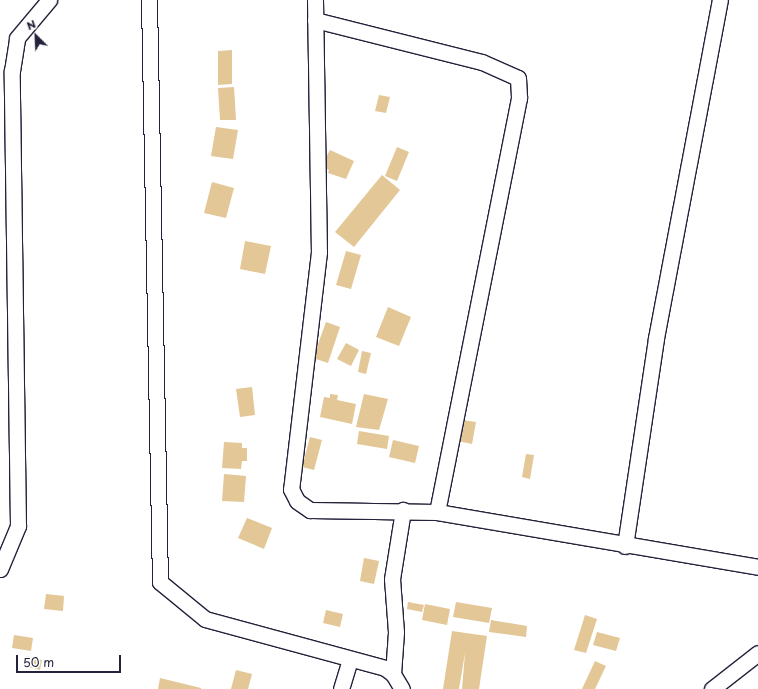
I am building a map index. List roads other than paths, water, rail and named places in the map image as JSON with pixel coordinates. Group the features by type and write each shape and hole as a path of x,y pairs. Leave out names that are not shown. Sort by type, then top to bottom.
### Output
{"street":[{"path":"0,569 18,526 12,71 17,38 49,0"},
{"path":"149,0 160,582 205,618 350,660 385,668 393,674 402,689"},
{"path":"315,0 319,252 291,489 297,501 310,510 403,510 437,512 625,546 758,567"},
{"path":"625,546 656,338 720,0"},
{"path":"315,20 482,62 518,78 519,98 437,512"},
{"path":"393,674 396,632 392,579 403,510"},
{"path":"712,689 758,653"},
{"path":"341,689 350,660"}]}
